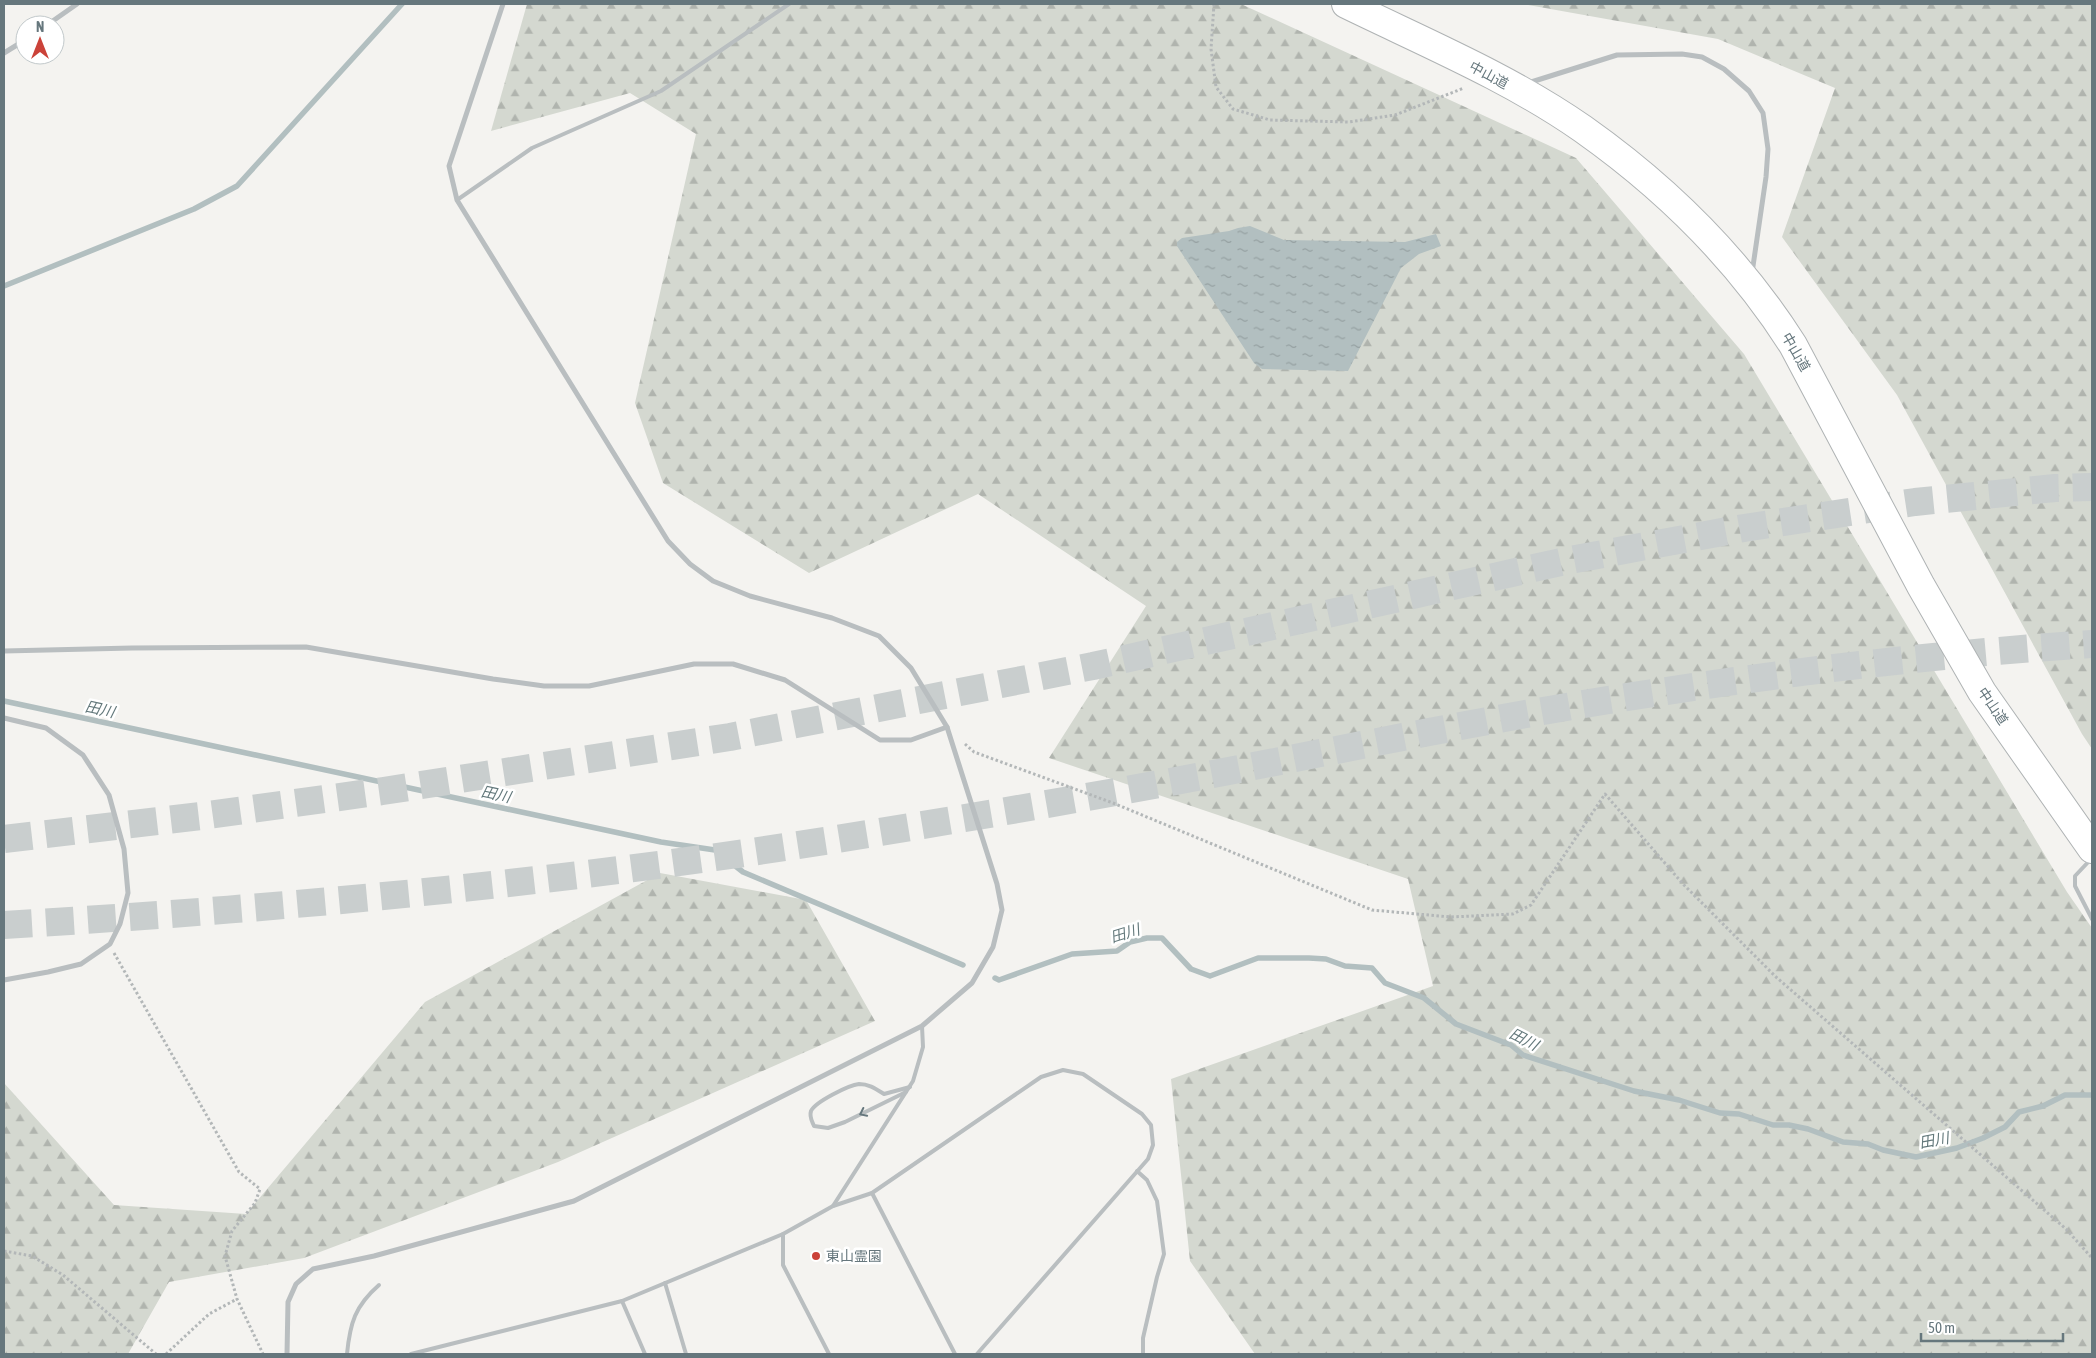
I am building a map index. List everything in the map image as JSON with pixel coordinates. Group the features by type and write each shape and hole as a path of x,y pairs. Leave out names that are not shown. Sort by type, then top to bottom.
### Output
{"highway":[{"name":"中山道","path":"1346,4 1515,88 1582,129 1626,161 1697,225 1751,283 1793,345 1921,586 1982,692 2092,849"}],"street":[{"path":"61,15 77,4"},
{"path":"287,1354 288,1302 296,1284 313,1270 374,1256 574,1201 922,1026 972,983 993,947 1002,910 997,884 947,727 911,668 879,636 832,618 750,596 713,581 684,559 668,541 457,200 449,166 503,4"},
{"path":"4,54 15,47"},
{"path":"1515,88 1553,74 1617,55 1682,54 1702,57 1724,69 1749,91 1763,113 1768,149 1761,218 1751,283"},
{"path":"4,651 306,647 544,686 589,686 694,664 733,664 785,680 880,740 911,740 947,727"},
{"path":"4,718 46,728 83,755 109,795 124,849 128,893 120,924 110,944 81,964 4,980"}],"lane":[{"path":"457,200 532,148 661,91 789,4"},
{"path":"2092,858 2075,876 2075,886 2092,919"},
{"path":"833,1206 913,1082 923,1047 922,1026"},
{"path":"411,1354 622,1301 783,1234 833,1206 872,1193 1041,1077 1063,1070 1083,1074 1142,1114 1151,1125 1154,1145 1148,1160 978,1354"},
{"path":"906,1092 846,1122 828,1128 814,1126 810,1119 811,1111 819,1101 858,1084 871,1086 884,1094 910,1087"},
{"path":"1137,1171 1147,1180 1157,1201 1164,1254 1156,1277 1143,1338 1143,1354"},
{"path":"872,1193 955,1354"},
{"path":"783,1234 783,1265 829,1354"},
{"path":"665,1283 686,1354"},
{"path":"348,1354 349,1334 354,1314 378,1285"},
{"path":"622,1301 645,1354"}],"path":[{"path":"1214,4 1211,49 1216,87 1233,109 1270,120 1349,122 1394,115 1464,88"},
{"path":"947,727 974,752 1112,804 1372,910 1451,917 1513,914 1531,905 1605,794 1683,884 1776,977 2066,1229 2092,1258"},
{"path":"110,944 238,1172 260,1189 255,1203 232,1231 225,1256 237,1299 263,1354"},
{"path":"4,1251 32,1256 63,1275 156,1354"},
{"path":"166,1354 209,1314 237,1299"}],"green space":[{"path":"527,4 1241,4 1576,158 1744,354 2067,892 2092,928 2092,1354 1255,1354 1190,1261 1171,1079 1433,986 1408,879 1049,758 1146,606 978,494 809,573 663,483 635,403 696,134 630,93 491,131"},
{"path":"1523,4 2092,4 2092,749 2082,734 1897,395 1782,237 1835,88 1718,39"},
{"path":"660,873 806,900 875,1021 558,1162 304,1258 169,1282 128,1354 4,1354 4,1083 114,1205 246,1214 425,1002"}],"water":[{"path":"1250,226 1284,240 1405,242 1436,234 1441,246 1419,254 1401,268 1348,371 1262,369 1254,363 1177,246 1177,242 1182,238"}],"waterway":[{"path":"4,286 194,209 237,186 402,4"},
{"name":"田川","path":"4,701 661,842 715,850 743,872 963,965"},
{"name":"田川","path":"995,978 999,980 1072,954 1117,951 1130,942 1147,938 1162,938 1191,969 1210,976 1258,958 1326,959 1345,966 1372,968 1385,983 1424,998 1456,1024 1511,1045 1523,1055 1634,1091 1679,1100 1720,1113 1739,1114 1773,1125 1789,1125 1808,1129 1843,1142 1868,1144 1883,1150 1916,1157 1957,1148 1983,1138 2005,1127 2019,1112 2043,1106 2065,1095 2092,1095"}],"tunnel":[{"path":"4,839 201,816 383,791 730,737 1093,666 1570,560 1744,528 1915,502 2055,488 2092,487"},
{"path":"4,925 329,901 437,891 653,866 760,851 1013,810 1507,717 1660,692 1876,663 2092,644"}],"place":[{"name":"東山霊園","path":"816,1256"}]}
